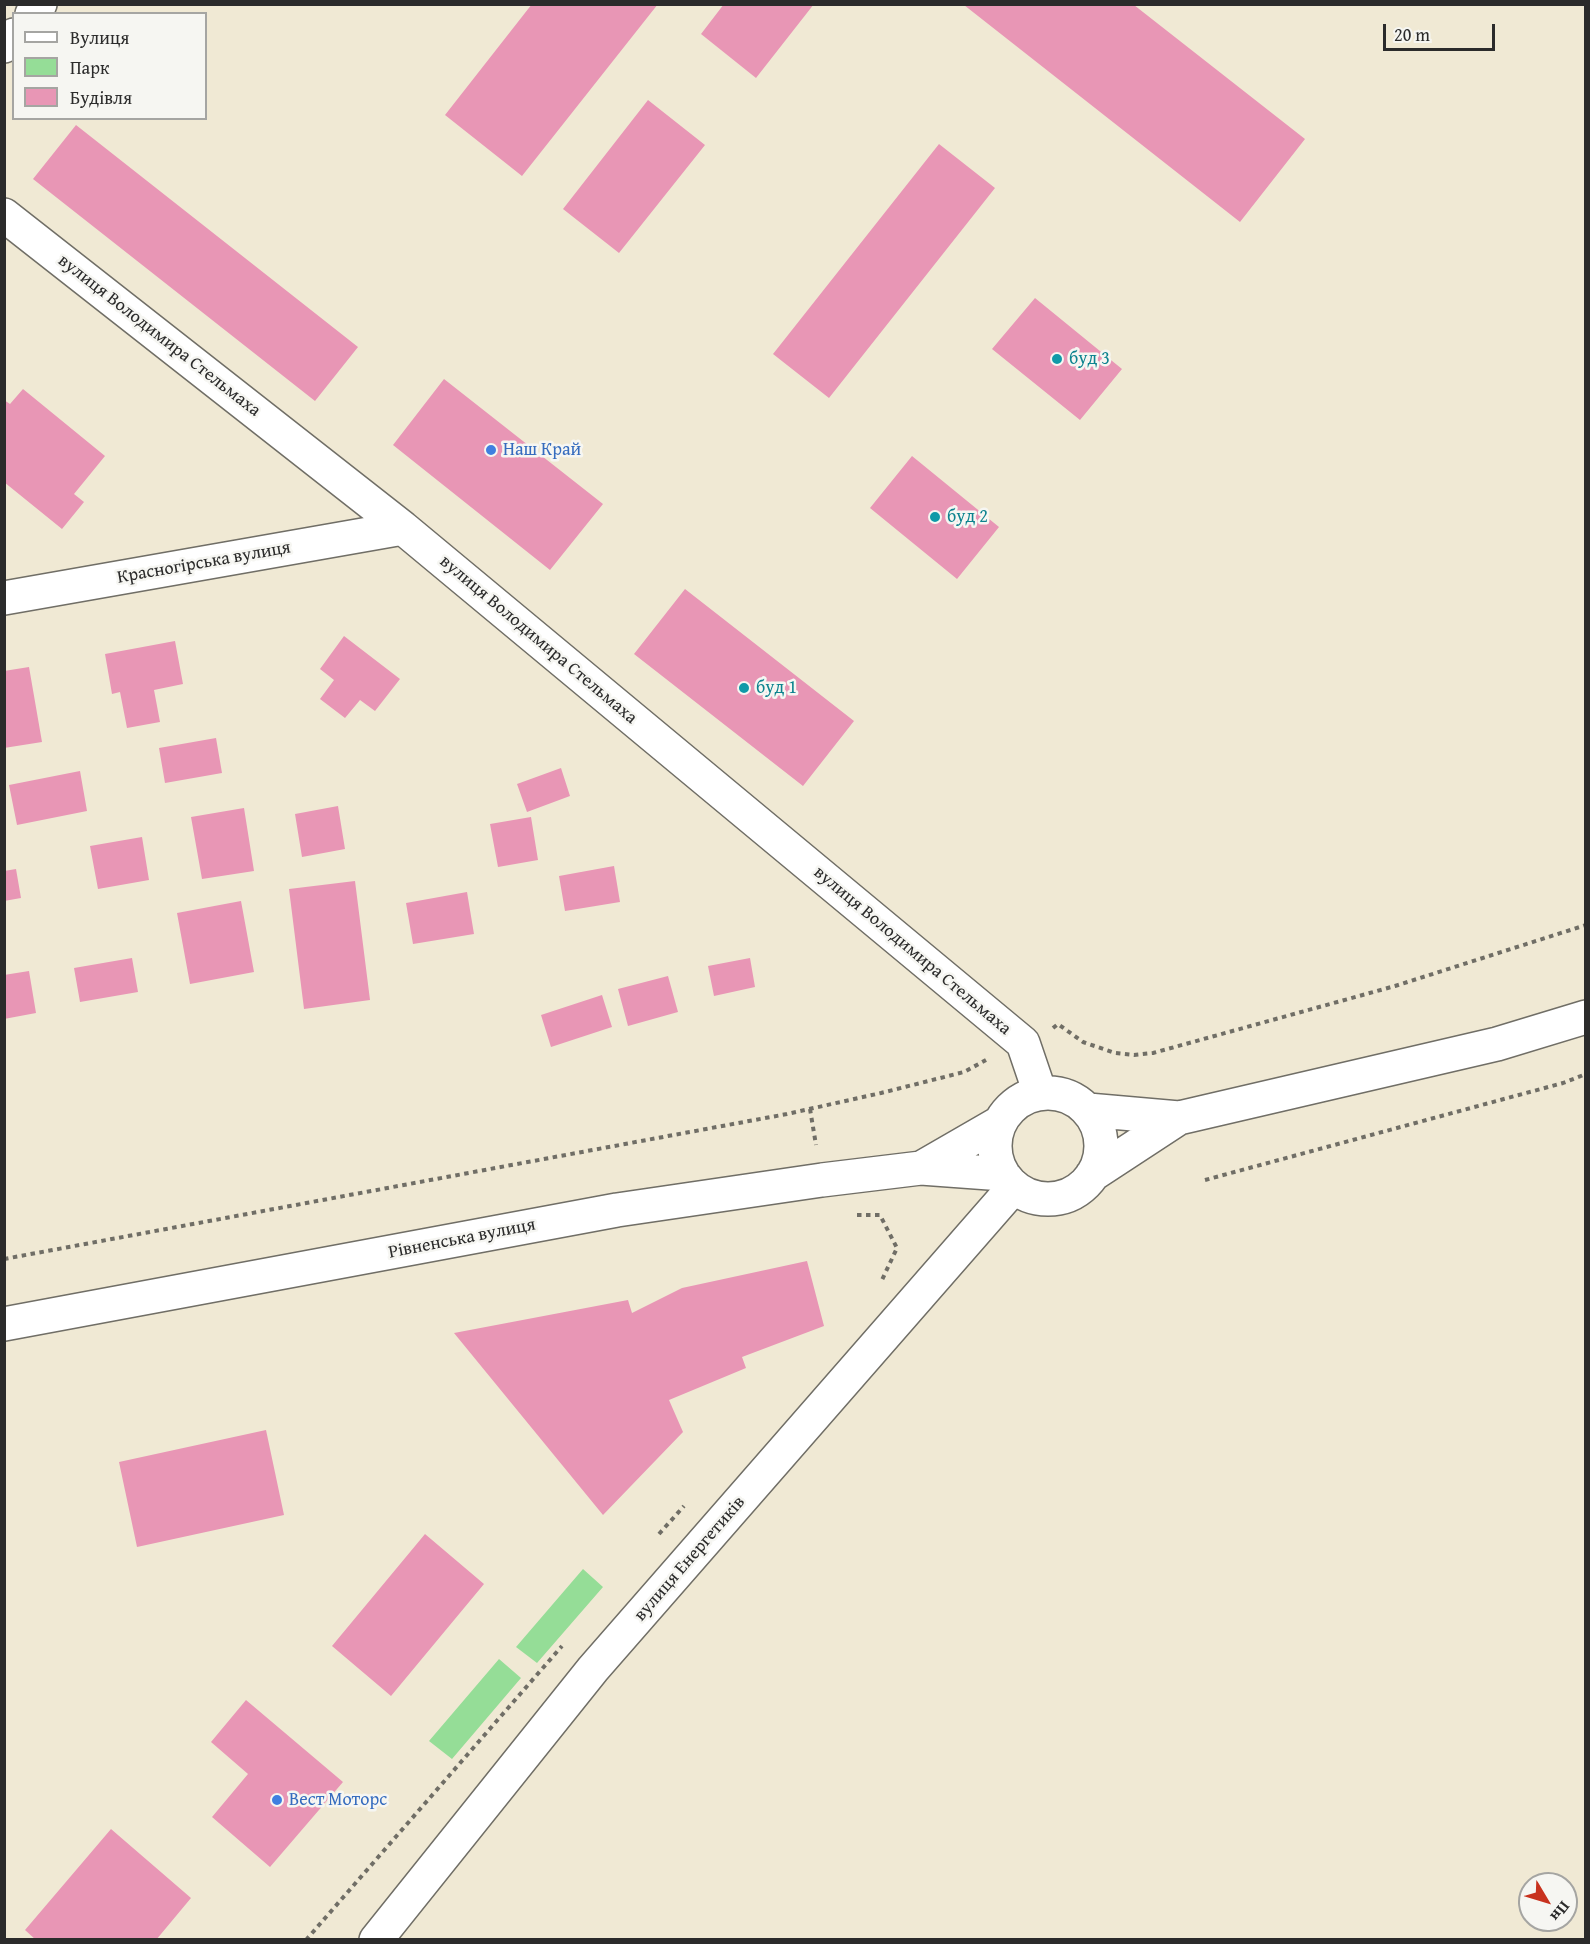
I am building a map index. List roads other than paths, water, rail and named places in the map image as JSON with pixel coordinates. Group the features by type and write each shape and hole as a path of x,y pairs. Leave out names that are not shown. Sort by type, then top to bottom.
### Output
{"street":[{"name":"вулиця Володимира Стельмаха","path":"4,215 403,528 1023,1043 1040,1093"},
{"name":"Красногірська вулиця","path":"4,598 403,528"},
{"path":"1088,1110 1179,1118 1497,1044 1586,1017"},
{"path":"1008,1181 996,1158 995,1140 999,1123 1009,1109 1024,1098 1040,1093 1058,1093 1074,1099 1088,1110 1097,1125 1101,1142 1099,1160 1092,1175"},
{"path":"921,1168 1008,1181 1030,1196 1047,1199 1064,1196 1080,1188 1092,1175 1179,1118"},
{"path":"921,1168 999,1123"},
{"name":"Рівненська вулиця","path":"4,1323 617,1210 921,1168"},
{"name":"вулиця Енергетиків","path":"384,1937 593,1669 1008,1181"}],"place":[{"name":"буд 3","path":"1057,359"},
{"name":"Наш Край","path":"491,450"},
{"name":"буд 2","path":"935,517"},
{"name":"буд 1","path":"744,688"},
{"name":"Вест Моторс","path":"277,1800"}]}
